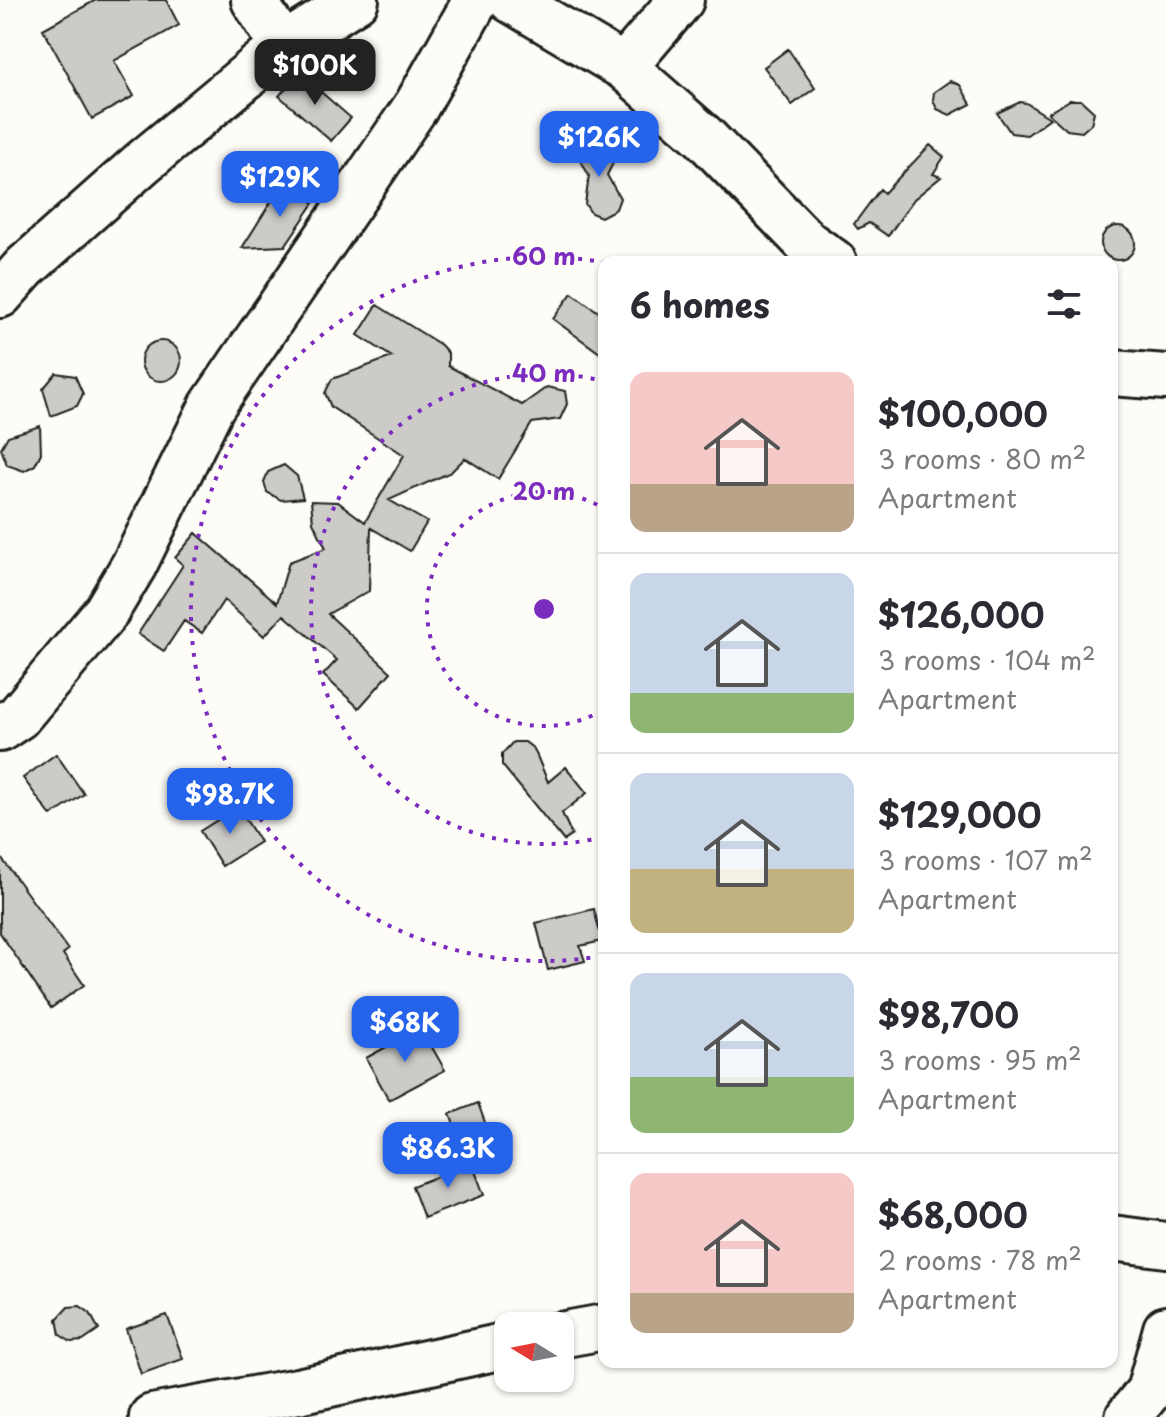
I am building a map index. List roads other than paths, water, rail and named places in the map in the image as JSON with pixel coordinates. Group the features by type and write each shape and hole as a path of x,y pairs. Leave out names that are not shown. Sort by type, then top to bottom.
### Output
{"street":[{"path":"254,0 283,46"},
{"path":"0,295 25,267 142,163 283,46 356,0"},
{"path":"0,729 18,717 106,612 134,565 212,406 417,105 476,0"},
{"path":"511,0 624,67 703,136 807,243 825,256"},
{"path":"624,67 681,0"},
{"path":"1118,373 1166,377"},
{"path":"1118,1239 1166,1245"},
{"path":"574,1332 598,1328"},
{"path":"1128,1417 1149,1391 1166,1329"},
{"path":"152,1417 298,1391 494,1348"}]}
